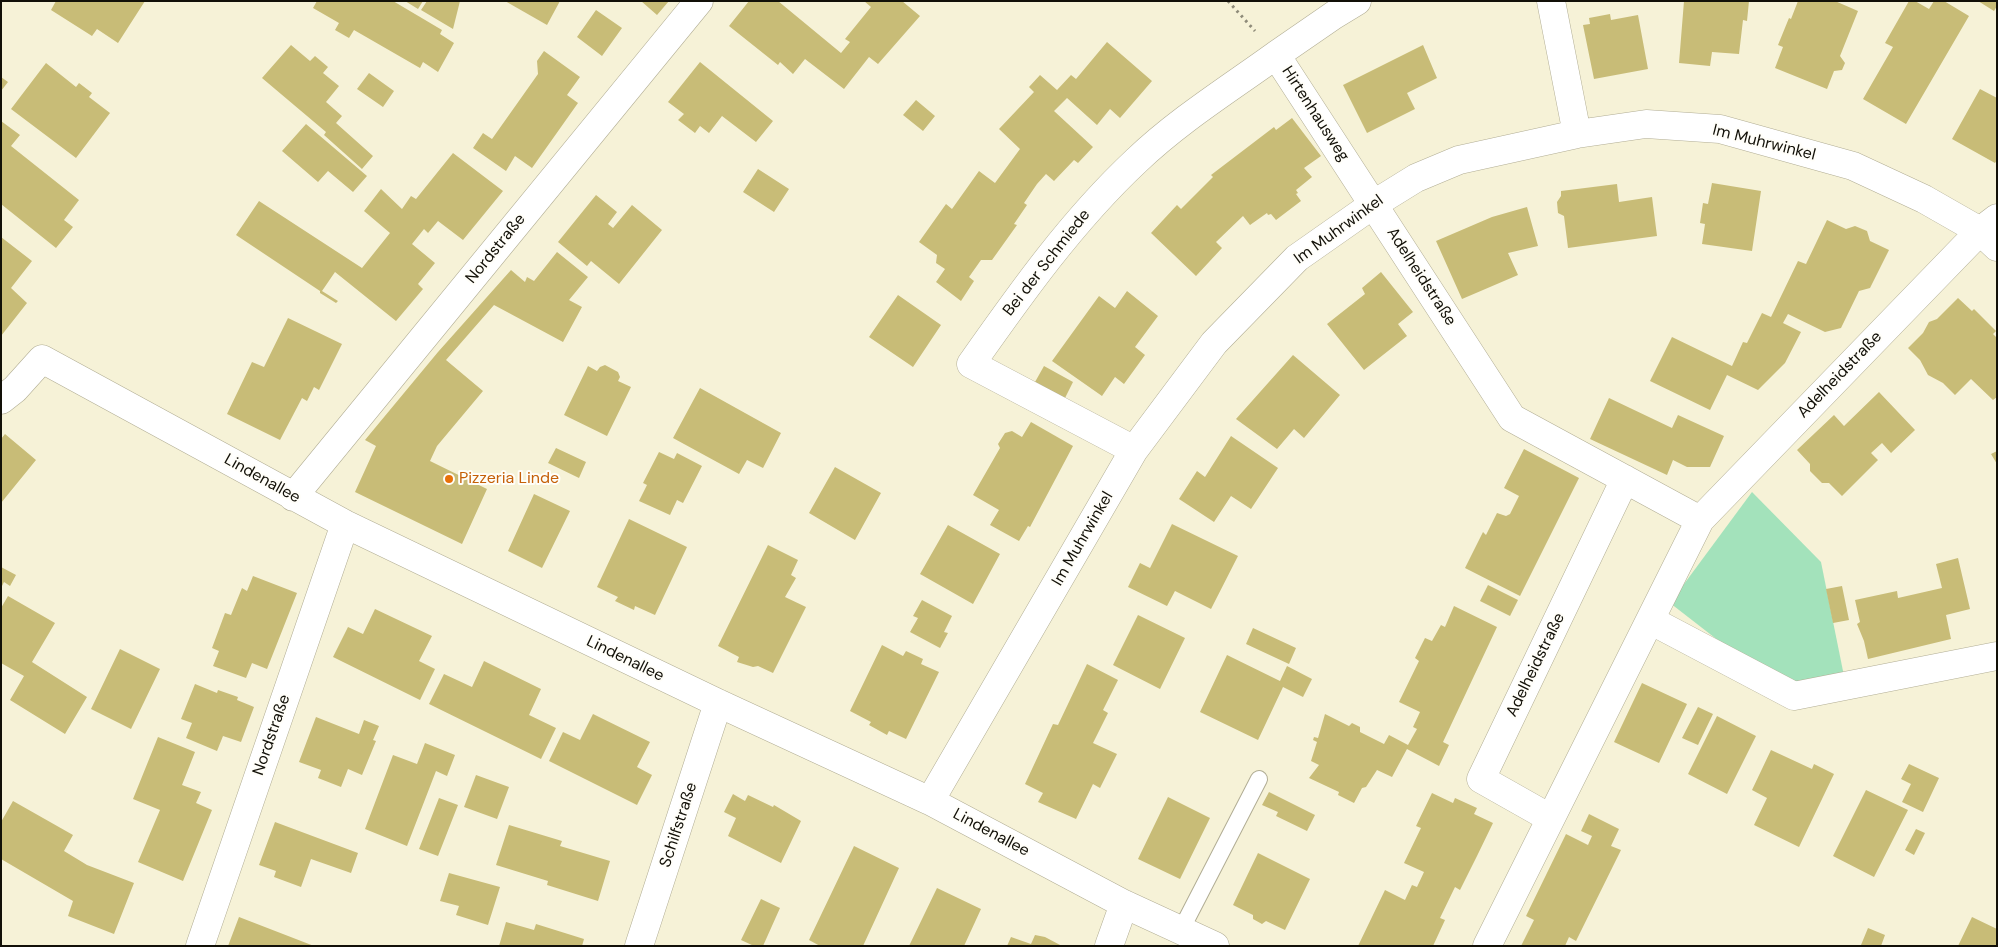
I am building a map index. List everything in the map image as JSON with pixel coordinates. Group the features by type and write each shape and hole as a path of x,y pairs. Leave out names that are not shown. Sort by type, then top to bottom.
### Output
{"street":[{"name":"Nordstraße","path":"293,496 699,1"},
{"name":"Hirtenhausweg","path":"1357,1 1276,55 1374,204"},
{"path":"1551,1 1577,134"},
{"name":"Bei der Schmiede","path":"1134,450 971,364 1030,280 1095,204 1136,161 1180,123 1276,55"},
{"name":"Im Muhrwinkel","path":"930,801 1134,450 1214,343 1297,258 1374,204 1416,178 1459,160 1577,134 1646,124 1720,129 1853,166 1924,198 1991,232"},
{"name":"Adelheidstraße","path":"1374,204 1512,418 1700,520"},
{"name":"Adelheidstraße","path":"1487,946 1700,520 1991,232"},
{"name":"Lindenallee","path":"1,400 15,389 42,359 345,524 718,703 930,801 1124,904 1215,946"},
{"name":"Adelheidstraße","path":"1550,818 1481,779 1625,479"},
{"name":"Nordstraße","path":"200,946 345,524"},
{"path":"1650,620 1794,696 1997,656"},
{"name":"Schilfstraße","path":"639,946 718,703"},
{"path":"1109,946 1124,904"}],"lane":[{"path":"1181,930 1259,779"}],"green space":[{"path":"1752,492 1821,562 1844,676 1796,683 1755,669 1670,603"}],"building":[{"path":"56,1 145,1 118,43 97,29 92,36 51,10"},
{"path":"317,1 393,1 442,30 440,34 454,43 438,72 423,62 420,68 354,30 349,38 335,30 339,23 313,8"},
{"path":"405,1 423,1 418,9"},
{"path":"427,1 460,1 453,29 421,10"},
{"path":"505,1 560,1 547,25"},
{"path":"641,1 669,1 657,15"},
{"path":"749,1 778,1 841,53 850,42 845,39 871,7 864,1 902,1 920,16 878,64 869,57 844,89 805,59 793,74 780,62 778,65 729,26"},
{"path":"1684,1 1749,1 1747,21 1743,20 1739,54 1712,52 1710,66 1679,63"},
{"path":"1798,1 1835,1 1858,11 1840,56 1845,63 1842,70 1834,71 1827,89 1775,68 1783,47 1778,45"},
{"path":"1909,1 1915,1 1929,9 1934,1 1944,1 1969,16 1906,124 1863,99 1893,47 1885,43"},
{"path":"1978,1 1997,1 1997,6 1994,11"},
{"path":"596,10 622,28 602,56 577,37"},
{"path":"1610,14 1611,20 1638,15 1648,69 1594,79 1583,25 1590,24 1589,18"},
{"path":"1107,42 1152,81 1120,118 1110,109 1097,125 1067,98 1054,111 1093,147 1078,163 1074,160 1054,181 1046,174 1037,184 1024,203 1027,205 1014,224 1017,225 992,260 981,260 969,277 974,281 961,301 936,282 945,269 936,263 937,255 919,242 946,204 952,209 979,171 995,183 1020,149 999,129 1034,92 1029,87 1040,75 1057,90 1071,75 1076,79"},
{"path":"291,45 310,61 315,56 328,67 323,73 339,86 326,102 342,116 336,123 373,156 362,169 324,135 326,132 262,78"},
{"path":"1423,45 1437,78 1407,93 1415,109 1367,133 1343,85"},
{"path":"544,51 580,77 567,95 578,103 532,168 515,156 506,171 473,148 483,133 492,139 538,74 537,61"},
{"path":"700,62 773,121 756,142 722,116 709,133 700,126 695,133 678,120 684,114 668,102"},
{"path":"46,63 76,87 79,83 92,93 89,97 110,113 76,158 11,109"},
{"path":"369,73 394,91 383,107 357,89"},
{"path":"1,77 8,82 1,91"},
{"path":"1980,89 1997,98 1997,160 1995,163 1952,139"},
{"path":"916,100 935,116 923,131 903,115"},
{"path":"1292,118 1321,156 1304,168 1312,177 1296,190 1298,193 1296,194 1301,201 1276,220 1271,214 1268,215 1267,213 1250,225 1243,216 1216,242 1222,248 1196,276 1151,233 1177,205 1181,209 1213,177 1211,175 1274,127 1276,130"},
{"path":"1,121 20,135 11,146 79,200 64,220 73,227 56,248 1,204"},
{"path":"306,124 367,176 353,192 328,171 318,182 282,151"},
{"path":"453,153 503,191 463,240 438,221 428,233 424,229 412,244 435,263 418,284 423,289 396,321 335,272 322,291 338,301 336,303 236,235 259,201 362,268 390,233 364,211 381,189 402,209 411,196 416,199"},
{"path":"758,169 789,189 774,212 743,192"},
{"path":"1712,183 1761,191 1752,251 1702,244 1705,224 1700,223 1703,203 1708,204"},
{"path":"1617,184 1619,202 1652,197 1657,236 1568,248 1564,216 1558,213 1557,202 1561,196 1561,191"},
{"path":"596,195 617,212 608,224 613,228 632,205 662,230 619,284 591,261 587,266 558,242"},
{"path":"1527,207 1538,246 1508,253 1518,275 1462,299 1436,241 1492,217"},
{"path":"1827,220 1846,229 1855,226 1867,231 1870,241 1889,250 1870,288 1859,291 1841,328 1825,332 1788,314 1783,323 1801,332 1785,363 1758,390 1727,375 1710,410 1650,381 1672,337 1732,366 1743,342 1747,343 1762,313 1771,317 1798,261 1806,264"},
{"path":"1,237 32,261 11,288 27,303 1,336"},
{"path":"557,252 588,277 569,300 582,307 563,342 494,305 446,360 483,391 437,446 430,461 487,489 462,544 355,492 376,446 365,440 438,352 511,270 525,282 527,277 534,281"},
{"path":"1381,272 1413,312 1398,324 1407,336 1364,370 1327,324 1365,294 1362,288"},
{"path":"1127,291 1158,316 1135,347 1145,355 1124,384 1115,377 1102,396 1052,361 1099,296 1115,308"},
{"path":"898,295 941,325 913,367 869,337"},
{"path":"1958,298 1972,311 1974,309 1996,331 1993,334 1997,338 1997,397 1993,400 1971,379 1955,395 1943,383 1928,375 1920,360 1908,348 1923,333 1929,322 1937,319"},
{"path":"288,318 342,344 319,390 314,387 307,401 302,398 280,440 227,414 252,362 264,367"},
{"path":"1293,355 1340,395 1304,438 1294,429 1277,449 1236,419"},
{"path":"605,365 618,372 620,377 618,381 631,387 607,436 564,415 588,366 597,371"},
{"path":"1044,366 1073,382 1065,398 1035,382"},
{"path":"700,388 781,433 763,468 747,460 739,474 673,438"},
{"path":"1879,392 1915,430 1891,453 1882,443 1871,453 1878,460 1842,496 1829,483 1822,483 1810,471 1810,464 1797,450 1834,415 1844,426"},
{"path":"1609,398 1672,428 1678,415 1724,436 1710,467 1687,467 1673,460 1667,475 1590,439"},
{"path":"1031,422 1073,446 1030,527 1028,526 1019,541 990,525 999,510 973,495 1000,448 998,444 1005,433 1012,431 1022,437"},
{"path":"5,434 36,460 1,503 1,439"},
{"path":"1231,436 1278,468 1251,509 1231,496 1214,522 1179,499 1197,471 1205,477"},
{"path":"556,448 586,462 579,478 548,463"},
{"path":"1524,449 1579,478 1520,596 1465,568 1483,532 1486,535 1497,513 1506,516 1510,514 1519,496 1504,488"},
{"path":"1997,451 1997,464 1991,454"},
{"path":"659,452 674,459 677,453 702,466 683,503 677,500 670,515 639,501 647,485 643,483"},
{"path":"835,467 881,493 855,540 809,513"},
{"path":"534,494 570,511 542,568 508,551"},
{"path":"629,519 687,547 655,615 635,606 634,610 615,601 618,597 597,587"},
{"path":"1172,524 1238,556 1211,609 1175,591 1167,606 1128,587 1140,563 1150,568"},
{"path":"948,525 1000,554 973,604 920,574"},
{"path":"768,545 798,560 791,575 796,578 785,597 806,607 773,673 758,666 753,667 737,662 739,657 718,646"},
{"path":"1958,558 1970,609 1946,615 1951,639 1868,659 1864,641 1857,624 1860,622 1855,600 1897,591 1898,598 1942,588 1936,564"},
{"path":"1,567 16,575 10,586 4,582 1,588"},
{"path":"253,576 297,593 267,669 252,663 246,678 213,666 219,651 212,648 225,613 231,615 242,588 247,591"},
{"path":"1488,585 1518,600 1510,616 1480,601"},
{"path":"1842,586 1849,620 1833,623 1826,589"},
{"path":"8,596 55,623 32,662 87,697 65,734 10,700 24,676 1,663 1,608"},
{"path":"922,600 952,616 944,632 948,633 940,648 910,632 918,618 913,616"},
{"path":"1454,606 1497,627 1443,742 1449,745 1439,766 1407,749 1392,777 1377,770 1366,787 1362,788 1354,803 1338,795 1339,792 1309,778 1319,765 1311,761 1317,742 1313,740 1314,737 1318,738 1325,714 1349,726 1352,723 1360,727 1360,732 1384,744 1389,735 1408,745 1417,729 1413,727 1420,712 1399,702 1419,661 1415,658 1425,638 1432,641 1441,625 1445,627"},
{"path":"375,609 432,636 419,661 435,669 420,700 333,657 348,627 363,634"},
{"path":"1138,615 1185,638 1160,689 1113,665"},
{"path":"1253,628 1296,648 1289,664 1246,644"},
{"path":"882,645 903,656 906,651 923,659 921,664 939,672 906,739 889,731 887,735 869,725 871,722 850,711"},
{"path":"120,649 160,669 131,729 91,709"},
{"path":"1227,655 1280,681 1287,666 1312,679 1303,697 1283,687 1258,740 1200,712"},
{"path":"484,661 541,689 529,715 556,728 541,759 429,704 444,674 472,687"},
{"path":"1087,664 1118,680 1103,710 1108,713 1093,743 1117,754 1100,788 1093,784 1076,819 1038,802 1043,793 1025,784 1053,724 1058,725"},
{"path":"1642,683 1687,704 1659,763 1614,742"},
{"path":"195,684 217,693 218,690 238,697 237,700 254,707 241,742 223,736 217,751 186,738 192,723 181,719"},
{"path":"1698,707 1713,714 1698,745 1682,738"},
{"path":"593,714 650,742 637,767 652,775 637,805 549,761 563,732 580,740"},
{"path":"1717,716 1756,736 1727,794 1688,774"},
{"path":"316,717 359,734 364,720 379,726 373,740 376,741 362,775 348,769 341,787 318,778 321,770 299,762"},
{"path":"158,737 195,752 182,785 201,792 196,803 212,810 183,881 138,862 160,810 133,799"},
{"path":"425,743 455,755 447,776 436,771 407,846 365,829 393,755 417,764"},
{"path":"1771,750 1812,769 1814,764 1834,774 1799,847 1754,825 1767,798 1752,790"},
{"path":"1909,764 1939,778 1923,812 1902,802 1911,784 1901,779"},
{"path":"476,775 509,787 497,819 464,807"},
{"path":"1866,790 1908,810 1874,877 1833,856"},
{"path":"1269,792 1315,815 1307,831 1276,816 1278,812 1262,805"},
{"path":"1432,793 1453,803 1455,798 1477,808 1474,814 1493,823 1460,890 1455,887 1440,918 1445,920 1433,946 1358,946 1385,890 1405,900 1412,885 1417,887 1424,872 1404,863 1421,828 1416,826"},
{"path":"733,794 745,801 748,795 773,807 774,805 801,821 781,863 728,836 736,818 724,812"},
{"path":"1168,797 1210,818 1180,879 1138,859"},
{"path":"439,798 458,805 438,856 419,849"},
{"path":"13,801 73,835 64,851 87,865 134,883 114,934 68,916 73,901 1,859 1,822"},
{"path":"1589,814 1619,829 1611,846 1621,850 1576,941 1569,937 1565,946 1521,946 1534,920 1526,916 1566,834 1588,845 1592,836 1581,831"},
{"path":"275,822 358,853 351,873 311,859 301,887 274,877 276,871 259,865"},
{"path":"509,825 562,841 560,846 610,861 598,901 547,885 548,881 496,865"},
{"path":"1916,829 1925,833 1914,855 1905,850"},
{"path":"854,846 899,868 863,946 820,946 809,940"},
{"path":"1258,853 1310,879 1285,930 1266,921 1262,924 1253,919 1253,915 1233,905"},
{"path":"449,873 500,887 488,925 456,915 459,906 440,901"},
{"path":"937,888 981,909 964,946 909,946"},
{"path":"761,899 780,908 763,946 754,946 741,940"},
{"path":"239,917 314,946 228,946"},
{"path":"1972,917 1997,929 1997,946 1958,946"},
{"path":"506,922 534,930 536,924 584,939 582,946 499,946"},
{"path":"1868,928 1885,935 1881,946 1861,945"},
{"path":"1035,935 1045,937 1062,946 1007,946 1011,937 1031,944"}],"place":[{"name":"Pizzeria Linde","path":"449,479"}]}
